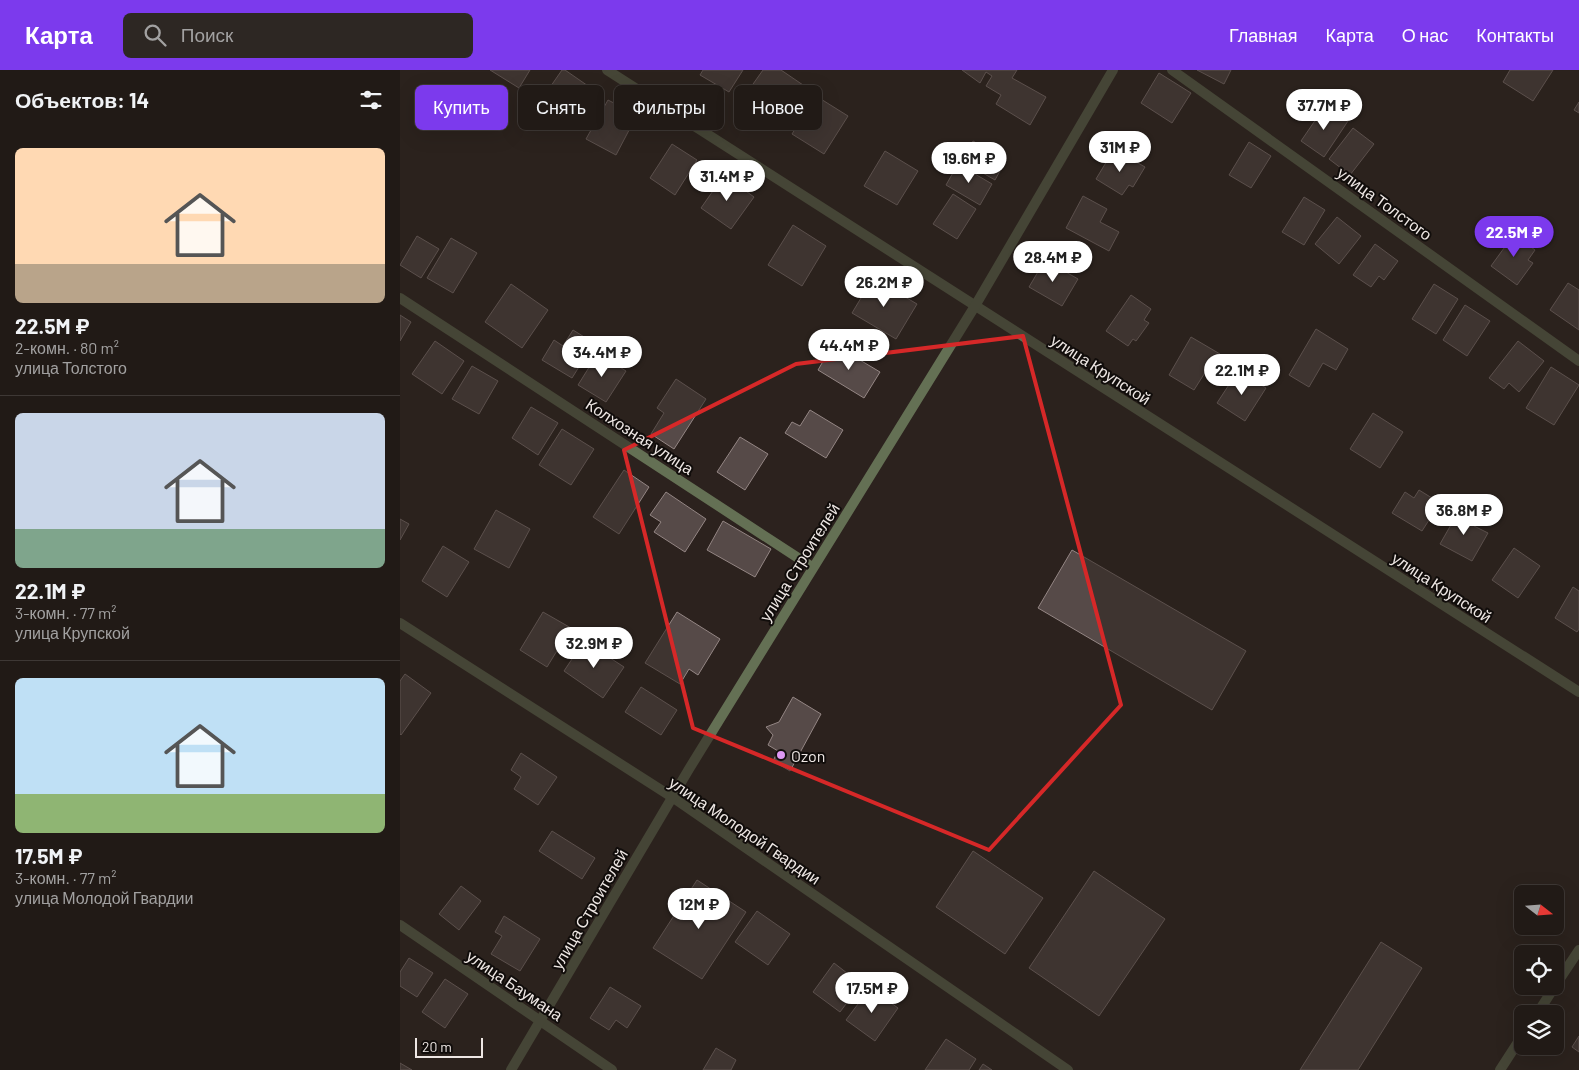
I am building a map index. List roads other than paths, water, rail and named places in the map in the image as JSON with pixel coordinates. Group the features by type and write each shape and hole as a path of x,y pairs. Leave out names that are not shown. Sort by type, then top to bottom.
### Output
{"street":[{"name":"улица Крупской","path":"607,70 1579,692"},
{"name":"улица Строителей","path":"511,1070 672,797 812,567 975,306 1113,70"},
{"name":"улица Толстого","path":"1172,70 1579,361"},
{"name":"Колхозная улица","path":"400,298 812,567"},
{"name":"улица Молодой Гвардии","path":"400,623 672,797 1068,1070"},
{"name":"улица Баумана","path":"400,925 612,1070"},
{"path":"1564,972 1579,950"},
{"path":"1500,1070 1514,1048"}],"place":[{"name":"Ozon","path":"781,755"}]}
